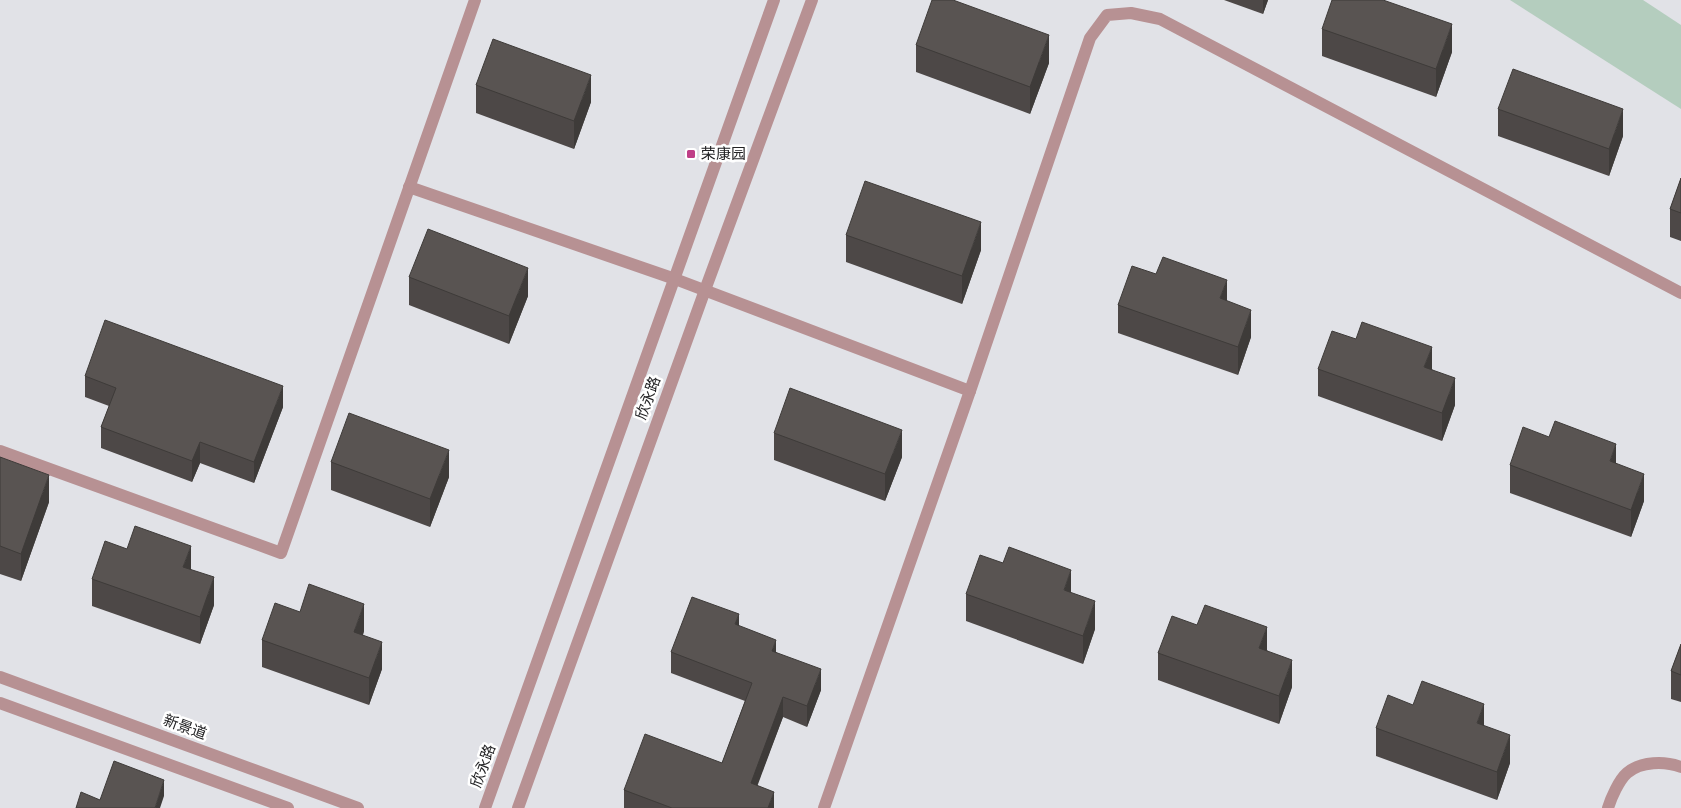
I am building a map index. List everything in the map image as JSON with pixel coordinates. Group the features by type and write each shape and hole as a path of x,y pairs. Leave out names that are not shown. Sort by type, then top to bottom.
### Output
{"street":[{"path":"0,451 281,553 475,0"},
{"name":"欣永路","path":"484,808 774,0"},
{"name":"欣永路","path":"518,808 812,0"},
{"path":"824,808 970,391 1090,38 1107,15 1132,13 1160,20 1681,294"},
{"path":"409,187 675,279 970,391"},
{"name":"新景道","path":"0,677 358,808"},
{"path":"0,703 288,808"},
{"path":"1608,808 1612,797 1627,773 1645,764 1672,764 1681,767"}],"green space":[{"path":"1510,0 1643,0 1681,25 1681,109"}],"building":[{"path":"932,0 953,0 1049,35 1030,87 916,45"},
{"path":"1332,0 1383,0 1452,24 1436,69 1322,29"},
{"path":"493,39 591,75 574,121 476,85"},
{"path":"1513,69 1623,109 1609,149 1498,109"},
{"path":"1681,178 1681,213 1670,209"},
{"path":"865,181 981,222 962,276 846,235"},
{"path":"428,229 528,268 509,316 409,277"},
{"path":"1163,257 1227,280 1220,298 1251,310 1238,347 1118,305 1132,266 1156,274"},
{"path":"105,320 283,386 254,462 200,442 192,461 101,427 116,388 85,376"},
{"path":"1362,322 1432,347 1424,367 1455,378 1442,413 1318,369 1332,331 1356,339"},
{"path":"790,388 902,430 885,474 774,433"},
{"path":"349,413 449,450 430,499 331,462"},
{"path":"1555,421 1616,444 1610,461 1644,474 1631,510 1510,465 1523,427 1549,437"},
{"path":"0,457 49,475 21,554 0,546"},
{"path":"135,526 191,546 183,567 214,577 200,617 92,579 105,541 127,549"},
{"path":"1009,547 1071,570 1064,590 1095,601 1083,636 966,594 980,555 1003,563"},
{"path":"309,584 364,604 354,632 382,642 369,678 262,640 275,603 300,612"},
{"path":"692,597 739,614 735,624 776,640 772,651 821,669 807,706 783,697 751,783 774,792 768,808 672,808 624,790 645,734 722,763 752,683 671,652"},
{"path":"1205,605 1267,627 1259,648 1292,660 1279,696 1158,653 1172,616 1197,625"},
{"path":"1681,644 1681,675 1671,671"},
{"path":"1422,681 1484,704 1477,723 1510,735 1497,772 1376,728 1388,695 1413,705"},
{"path":"114,761 164,780 155,808 76,808 81,792 100,800"}],"place":[{"name":"荣康园","path":"691,154"}]}
